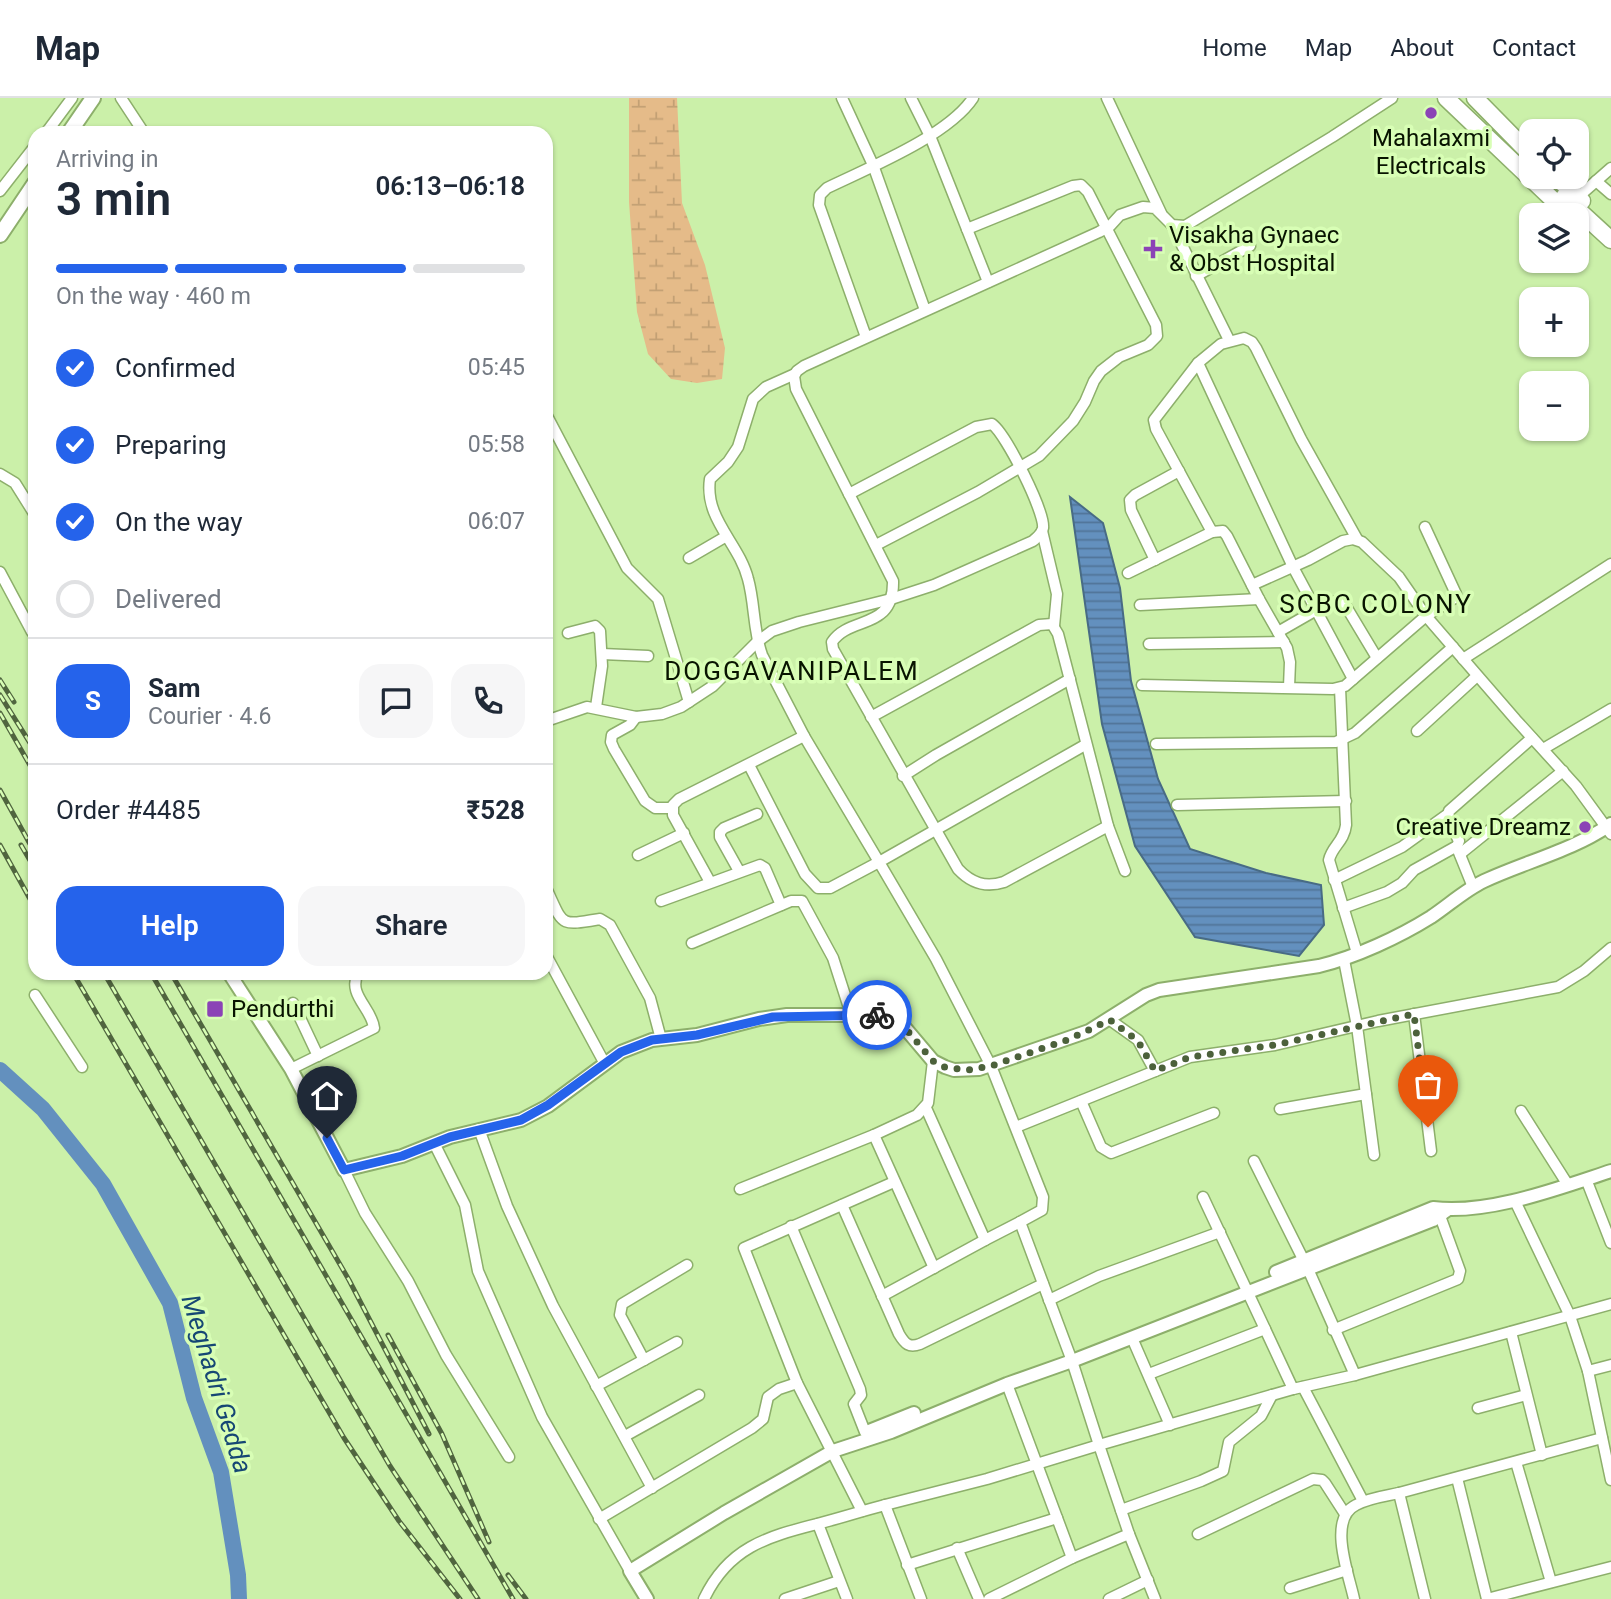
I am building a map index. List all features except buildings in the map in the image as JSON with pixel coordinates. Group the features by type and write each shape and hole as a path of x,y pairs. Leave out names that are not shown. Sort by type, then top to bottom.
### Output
{"main road":[{"path":"74,126 93,98"},
{"path":"1446,98 1556,203"},
{"path":"1457,98 1519,156"},
{"path":"1475,98 1519,143"},
{"path":"1554,189 1611,240"},
{"path":"1569,189 1611,226"},
{"path":"0,235 28,193"},
{"path":"1589,233 1611,253"}],"street":[{"path":"51,126 72,98"},
{"path":"121,98 139,126"},
{"path":"842,98 873,165 925,310"},
{"path":"911,98 930,136 988,282"},
{"path":"866,337 818,198 827,188 930,136 963,110 973,98"},
{"path":"1107,98 1161,213 1172,225 1229,340"},
{"path":"1172,225 1181,227 1189,224 1392,98"},
{"path":"0,191 28,155"},
{"path":"1578,197 1611,168"},
{"path":"1596,181 1611,194"},
{"path":"876,545 1020,468 1049,448 1080,412 1094,381 1107,366 1119,357 1148,345 1157,337 1156,325 1085,188 1077,184 967,229"},
{"path":"882,1296 1039,1212 1044,1202 991,1066 936,959 804,736 768,668 757,642 748,579 714,514 710,479 738,447 753,399 766,387 866,337 1105,229 1116,218 1136,209 1150,207 1161,213"},
{"path":"1196,276 1250,246"},
{"path":"344,1170 402,1156 479,1129 509,1124 532,1115 629,1048 773,1017 851,1014 878,1016 900,1022 933,1061 954,1070 991,1066 1067,1040 1110,1020 1146,995 1158,990 1345,960 1430,918 1473,887 1610,829 1563,771 1426,616 1399,577 1357,540 1301,439 1252,342 1244,338 1229,340 1210,352 1198,363 1154,420 1156,429 1212,532"},
{"path":"1198,363 1293,567 1353,680"},
{"path":"795,373 793,379 796,389 893,581 891,599 881,614 842,633 832,642 835,656 951,859 964,876 979,884 993,885 1004,882 1108,826"},
{"path":"849,494 987,424 992,424 1001,433 1020,468 1040,515 1057,594 1054,626 1108,826 1125,871"},
{"path":"553,427 627,568 659,599 689,702"},
{"path":"1155,560 1131,510 1130,499 1178,471"},
{"path":"0,474 15,483 28,504"},
{"path":"1142,685 1340,688 1353,680 1426,616 1454,599 1456,594 1425,527"},
{"path":"1128,573 1212,532 1220,530 1226,533 1284,642 1290,662 1289,687"},
{"path":"553,718 579,709 596,707 636,717 662,714 689,702 713,686 757,642 785,626 934,585 1033,541 1042,531"},
{"path":"689,558 725,537"},
{"path":"1252,585 1343,541 1357,540"},
{"path":"1463,659 1611,564"},
{"path":"0,572 28,624"},
{"path":"1140,606 1259,599"},
{"path":"1278,632 1337,601 1344,604 1377,658"},
{"path":"871,717 1039,625 1049,623 1054,626"},
{"path":"568,633 590,627 598,628 602,654 601,684 596,707"},
{"path":"1149,644 1284,642"},
{"path":"1156,744 1314,744 1343,740 1370,721 1453,647"},
{"path":"602,654 648,656"},
{"path":"1418,731 1478,676"},
{"path":"903,776 1070,679"},
{"path":"1340,688 1345,832 1341,842 1329,855 1329,865 1357,953"},
{"path":"1543,749 1611,709"},
{"path":"636,717 630,725 612,735 611,742 645,801 655,808 672,808"},
{"path":"672,808 679,799 804,736"},
{"path":"1334,880 1402,847 1448,814 1532,738"},
{"path":"749,765 805,874 818,888 830,888 1085,745"},
{"path":"1343,908 1387,892 1402,883 1414,870 1459,850 1563,771"},
{"path":"1177,805 1346,801"},
{"path":"672,808 710,881"},
{"path":"739,871 720,837 720,832 757,814"},
{"path":"1448,814 1473,887"},
{"path":"638,855 684,833"},
{"path":"662,901 710,881 762,865 781,905"},
{"path":"692,943 799,900 805,903 832,958 851,1014"},
{"path":"553,903 558,913 568,923 600,919 610,925 650,998 661,1039"},
{"path":"1016,1127 1190,1057 1250,1050 1414,1014 1558,987 1578,976 1611,948"},
{"path":"1345,960 1357,1026 1374,1155"},
{"path":"553,969 605,1063"},
{"path":"234,980 291,1069 365,1213 408,1280 446,1355 509,1457"},
{"path":"291,1069 375,1027 354,988 354,980"},
{"path":"34,995 82,1067"},
{"path":"293,1003 318,1056"},
{"path":"1414,1014 1431,1151"},
{"path":"1110,1020 1138,1041 1155,1071"},
{"path":"933,1061 926,1108 985,1240"},
{"path":"1280,1109 1366,1094"},
{"path":"1081,1101 1101,1147 1111,1153 1214,1113"},
{"path":"740,1189 874,1135 926,1108"},
{"path":"1521,1111 1568,1185"},
{"path":"479,1129 507,1206 539,1277 652,1488"},
{"path":"874,1135 934,1268"},
{"path":"435,1143 465,1205 474,1261 542,1417 647,1599"},
{"path":"1254,1161 1306,1265 1355,1375"},
{"path":"630,1572 724,1513 833,1451 891,1432 1306,1265 1433,1208 1444,1213 1515,1201 1611,1171"},
{"path":"1586,1179 1610,1239"},
{"path":"862,1511 797,1383 744,1248 894,1182"},
{"path":"1203,1197 1265,1329 1363,1501"},
{"path":"1515,1201 1570,1316 1588,1371 1611,1480"},
{"path":"842,1205 905,1344 914,1346 1043,1284"},
{"path":"1333,1330 1458,1279 1461,1273 1444,1213"},
{"path":"1020,1222 1070,1358 1129,1534 1155,1599"},
{"path":"791,1226 860,1388 861,1395 854,1404 865,1432"},
{"path":"1049,1300 1099,1276 1220,1232"},
{"path":"644,1360 620,1315 622,1304 687,1265"},
{"path":"833,1451 841,1442 865,1432 1132,1338 1247,1288"},
{"path":"704,1599 721,1572 746,1548 770,1537 1037,1465 1272,1395 1355,1375 1611,1304"},
{"path":"1149,1374 1265,1329"},
{"path":"1511,1332 1542,1455"},
{"path":"1132,1338 1170,1424"},
{"path":"596,1386 677,1342"},
{"path":"1588,1371 1611,1365"},
{"path":"599,1519 752,1428 763,1419 766,1401 771,1393 797,1383"},
{"path":"1007,1384 1072,1558"},
{"path":"625,1436 699,1395"},
{"path":"1121,1510 1223,1471 1229,1441 1261,1416 1272,1395"},
{"path":"1478,1408 1526,1395"},
{"path":"1354,1599 1340,1530 1345,1514 1354,1505 1602,1438"},
{"path":"1516,1462 1550,1582"},
{"path":"1457,1478 1487,1599 1611,1567"},
{"path":"1198,1534 1312,1479 1325,1483 1345,1514"},
{"path":"1399,1493 1425,1599"},
{"path":"885,1505 921,1599"},
{"path":"907,1565 1057,1518"},
{"path":"818,1524 847,1599"},
{"path":"989,1599 1072,1558 1129,1534"},
{"path":"957,1548 979,1599"},
{"path":"1290,1588 1348,1570"},
{"path":"1109,1599 1148,1580"},
{"path":"785,1599 839,1581"}],"green space":[{"path":"629,98 677,98 682,203 705,265 725,348 722,379 697,383 671,379 648,354 637,312 629,202"}],"water":[{"path":"1070,497 1103,523 1120,588 1131,681 1158,779 1190,849 1266,873 1321,885 1324,925 1299,956 1195,937 1135,846 1102,724"}],"waterway":[{"name":"Meghadri Gedda","path":"0,1070 43,1109 103,1184 170,1303 194,1398 221,1472 238,1575 239,1599"}],"railway":[{"path":"0,680 14,702"},
{"path":"0,695 28,740"},
{"path":"0,713 28,762"},
{"path":"0,790 28,840"},
{"path":"0,845 28,895"},
{"path":"21,845 28,857"},
{"path":"77,980 344,1438 399,1521 460,1599"},
{"path":"108,980 390,1466 478,1599"},
{"path":"155,980 513,1599"},
{"path":"175,980 349,1280 429,1434"},
{"path":"388,1335 442,1434 489,1542"},
{"path":"508,1575 526,1599"}],"way so far":[{"path":"877,1015 900,1022 933,1061 954,1070 991,1066 1067,1040 1110,1020 1130,1033 1144,1047 1155,1071 1190,1057 1250,1050 1414,1014 1428,1127"}],"place":[{"name":"Mahalaxmi Electricals","path":"1431,113"},
{"name":"Visakha Gynaec & Obst Hospital","path":"1153,249"},
{"name":"Creative Dreamz","path":"1585,827"},
{"name":"Pendurthi","path":"215,1009"}],"district":[{"name":"SCBC COLONY","path":"1376,604"},
{"name":"DOGGAVANIPALEM","path":"792,671"}],"route":[{"path":"327,1138 344,1170 402,1156 450,1137 509,1124 532,1115 621,1052 638,1044 719,1031 787,1015 877,1015"}]}
